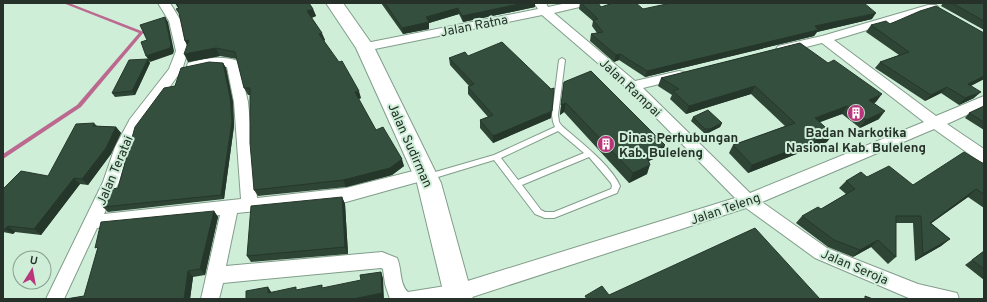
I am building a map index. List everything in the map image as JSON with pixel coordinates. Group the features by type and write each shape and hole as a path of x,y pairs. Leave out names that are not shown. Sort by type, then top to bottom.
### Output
{"main road":[{"name":"Jalan Sudirman","path":"334,3 365,47 429,182 459,296"}],"street":[{"name":"Jalan Teratai","path":"55,299 111,182 122,147 135,123 175,70 182,51 173,17 164,3"},
{"name":"Jalan Ratna","path":"365,47 542,7 584,3"},
{"path":"771,52 824,38 928,5 945,14"},
{"name":"Jalan Rampai","path":"542,7 633,86 748,202"},
{"path":"824,38 935,124 984,157"},
{"path":"175,70 220,61 228,61 233,64 241,102 250,205"},
{"path":"633,86 694,71"},
{"name":"Jalan Teleng","path":"411,299 459,296 748,202 935,124 984,101"},
{"path":"91,222 346,195 426,175"},
{"name":"Jalan Seroja","path":"748,202 821,254 918,293 950,299"},
{"path":"210,299 230,207"},
{"path":"215,275 382,260 391,264 396,294 401,299 404,299"}],"lane":[{"path":"496,157 538,212 545,215 554,216 614,191 616,186 614,181 590,154 559,128 556,122 555,115 562,60"},
{"path":"426,175 496,157 559,128"},
{"path":"517,184 590,154"}],"building":[{"path":"176,3 309,3 313,9 307,11 322,33 319,34 339,62 342,61 359,91 355,92 376,130 383,127 402,159 390,168 343,180 254,190 250,143 250,88 244,88 235,52 216,48 184,54 189,40 185,41 179,13 176,9 179,8"},
{"path":"385,3 524,3 462,16 458,8 426,17 429,22 402,28"},
{"path":"581,3 598,3 601,7 613,3 636,3 643,9 671,3 864,3 876,13 815,26 818,30 647,71 620,54 616,55 591,34 603,32 593,20 598,19"},
{"path":"952,3 984,3 984,21"},
{"path":"936,6 984,33 984,76 968,84 981,92 965,98 947,87 931,95 880,62 909,52 871,25 886,21 890,24"},
{"path":"165,17 171,45 170,48 146,56 141,42 147,40 140,25"},
{"path":"502,42 551,89 554,88 552,111 493,136 480,120 493,115 468,87 474,84 449,58 465,52 468,56"},
{"path":"800,43 828,63 834,60 882,94 869,100 885,111 866,120 847,106 815,118 833,134 752,165 733,145 795,123 755,86 689,106 673,91 679,89 661,78"},
{"path":"148,59 132,91 112,93 129,60"},
{"path":"209,62 223,63 230,97 232,121 221,195 103,207 111,189 118,188 135,127 164,88 175,86 181,68"},
{"path":"591,71 665,145 646,154 650,165 633,173 566,103 561,105 564,82"},
{"path":"984,106 984,122 969,113"},
{"path":"708,110 722,123 710,129 705,129 693,117"},
{"path":"94,123 93,126 116,127 106,148 82,179 74,178 34,229 8,226 5,229 3,228 3,189 21,171 48,176 76,124"},
{"path":"964,152 984,164 984,194 976,189 930,223 950,239 923,254 921,216 896,216 896,257 878,240 860,250 834,240 802,216 818,207 821,209 855,189 846,181 861,172 867,177 889,166 913,185"},
{"path":"342,197 345,247 247,256 251,206"},
{"path":"214,211 200,269 188,271 184,299 66,299 84,296 98,247 95,248 101,222"},
{"path":"755,228 820,299 587,299 585,296 602,286 609,295"},
{"path":"984,251 984,269 972,260"},
{"path":"381,272 382,293 353,299 246,299 246,291 268,287 268,293 296,287 296,290 322,285 322,288 361,280 360,275"},
{"path":"865,296 873,299 865,299"}],"waterway":[{"path":"3,157 79,106 142,32 65,3"}],"place":[{"name":"Badan Narkotika Nasional Kab. Buleleng","path":"856,113"},
{"name":"Dinas Perhubungan Kab. Buleleng","path":"606,144"}]}
